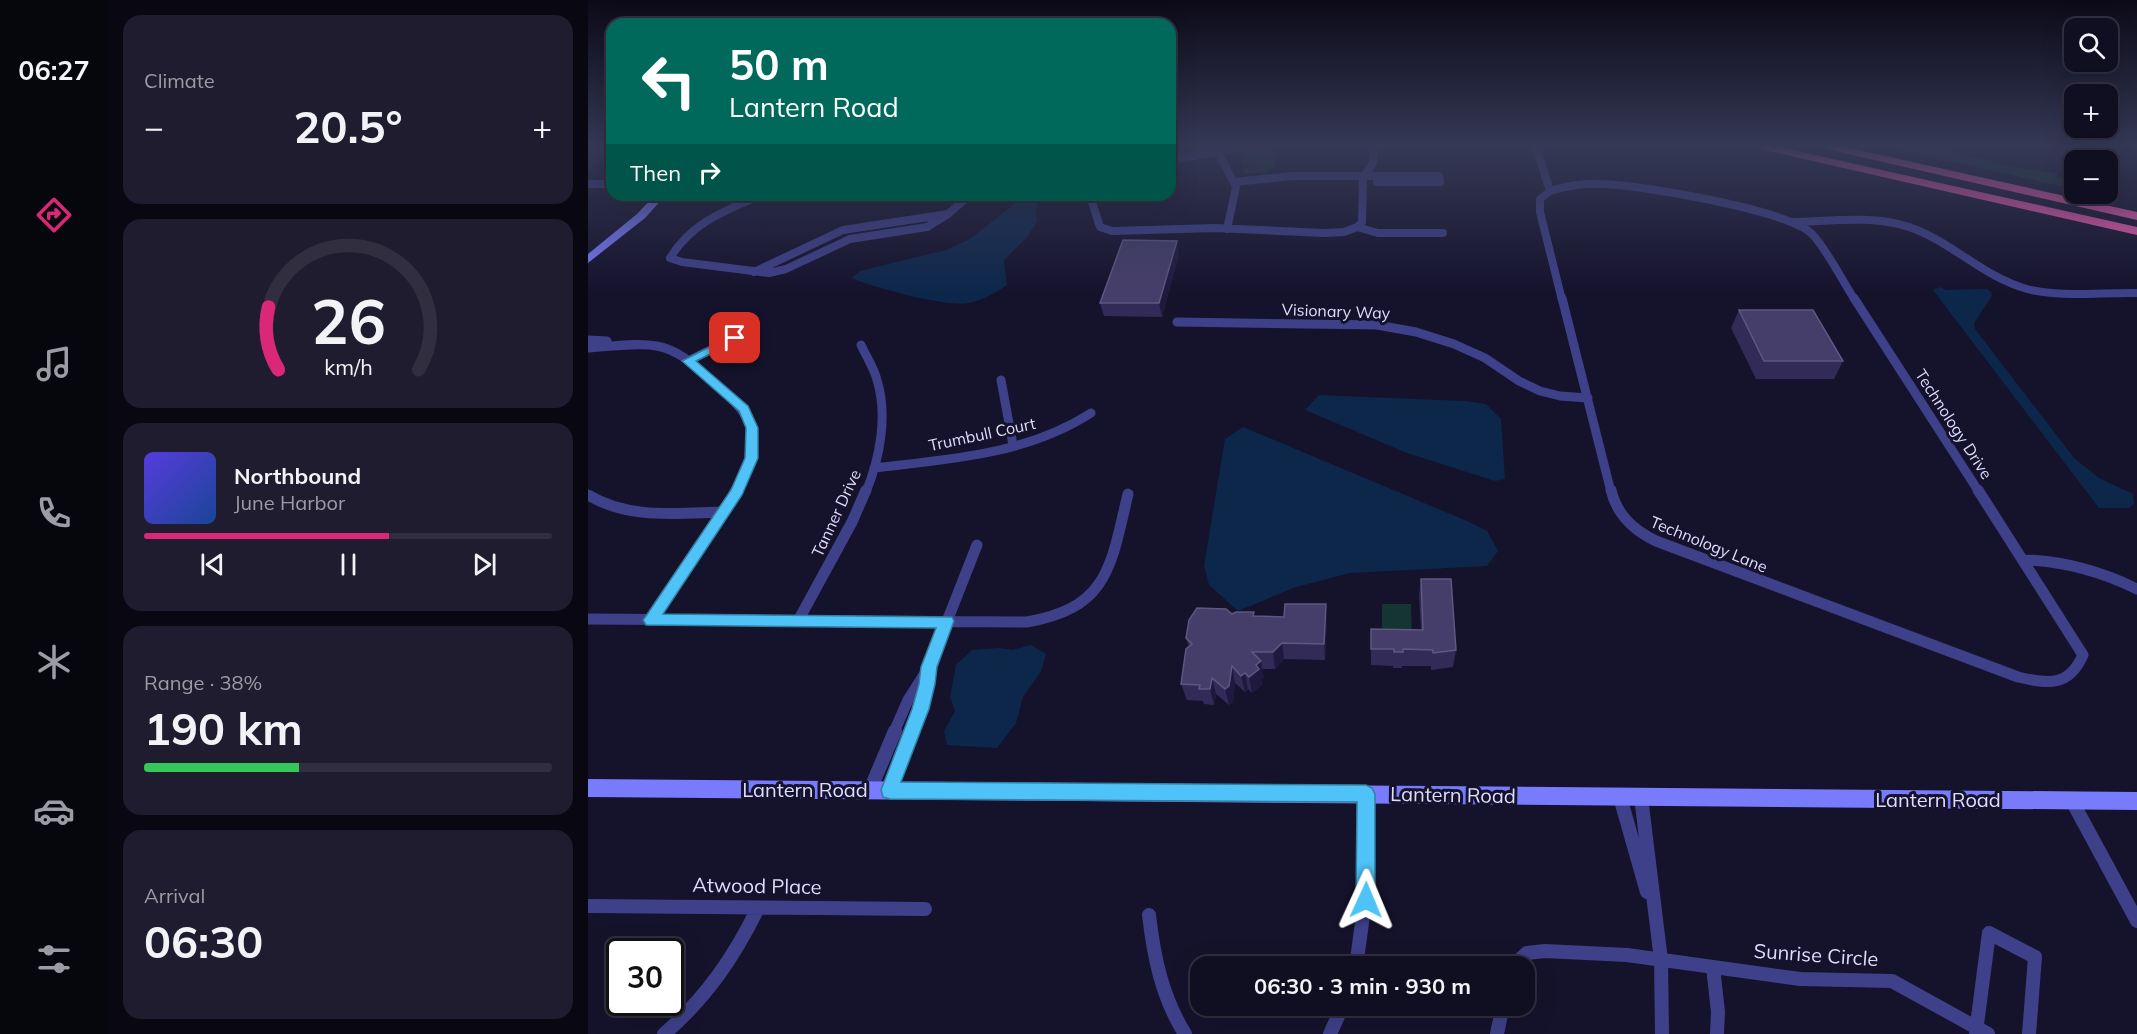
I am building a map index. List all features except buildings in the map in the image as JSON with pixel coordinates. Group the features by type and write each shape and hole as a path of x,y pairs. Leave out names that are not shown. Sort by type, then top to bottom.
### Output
{"highway":[{"path":"1975,195 2137,231"},
{"path":"2012,195 2137,223"},
{"path":"2045,195 2137,216"},
{"path":"1978,196 2137,236"},
{"path":"2118,203 2137,207"}],"street":[{"path":"1227,229 1235,195"},
{"path":"1091,201 1100,227 1107,231 1227,229 1324,233 1344,232 1358,227 1362,222 1363,195"},
{"name":"Technology Lane","path":"1544,195 1539,206 1588,398 1617,508 1628,523 1651,539 2007,673 2037,682 2056,681 2075,671 2083,655 2074,637"},
{"path":"1680,195 1789,222 1895,223 1915,230 2000,278 2023,288 2050,292 2137,293"},
{"path":"588,260 645,201"},
{"path":"588,260 656,201"},
{"path":"748,201 705,220 670,255 670,258 675,261 754,272 780,271 845,241 927,227 963,201"},
{"name":"Technology Drive","path":"1789,222 1806,230 1822,247 2074,637"},
{"path":"1358,227 1378,233 1443,234"},
{"name":"Visionary Way","path":"1177,322 1377,325 1398,328 1441,339 1480,355 1534,389 1588,398"},
{"path":"688,361 755,328"},
{"path":"588,340 666,348 688,361 737,401 744,409 752,428 753,449 749,466 737,491 651,620"},
{"path":"588,348 625,345"},
{"name":"Tanner Drive","path":"798,621 853,519 874,468 881,435 881,393 876,374 861,345"},
{"path":"1001,380 1013,446"},
{"name":"Trumbull Court","path":"874,468 952,458 1013,446 1069,428 1091,413"},
{"path":"588,619 1038,621 1061,615 1077,606 1099,587 1108,571 1128,494"},
{"path":"588,495 610,506 632,511 724,512"},
{"path":"880,790 908,700 929,667 977,545"},
{"path":"2024,560 2059,561 2078,565 2137,589"},
{"path":"880,790 921,709 929,667"},
{"name":"Lantern Road","path":"588,789 2137,801"},
{"path":"1358,956 1364,929 1366,900 1366,794"},
{"path":"1620,797 1653,912"},
{"path":"1641,798 1653,912 1661,960 1662,1034"},
{"path":"2072,801 2137,921"},
{"name":"Atwood Place","path":"588,906 925,909"},
{"path":"664,1034 692,1009 720,977 738,949 758,908"},
{"path":"1149,915 1158,976 1166,999 1185,1034"},
{"name":"Sunrise Circle","path":"1522,956 1527,953 1545,951 1627,955 1800,979 1892,981 1980,1032 1989,933 2035,957 2029,1034"},
{"path":"1713,967 1718,1012 1717,1034"},
{"path":"1330,1034 1338,1016"},
{"path":"1497,1034 1501,1016"}],"green space":[{"path":"1382,604 1411,604 1412,643 1382,636"}],"water":[{"path":"1018,201 1039,201 1037,221 1027,237 1004,260 1007,285 989,296 959,304 928,300 851,278 860,271 946,250 970,239"},
{"path":"1940,287 1946,290 1987,289 1991,292 1992,296 1974,323 1975,329 2074,458 2099,478 2133,494 2134,504 2129,508 2099,508 1933,290"},
{"path":"1319,395 1464,401 1486,404 1501,419 1505,479 1495,481 1407,453 1305,410"},
{"path":"1243,427 1467,521 1487,531 1498,551 1487,566 1350,573 1296,587 1238,611 1209,585 1204,566 1225,439"},
{"path":"1031,645 1046,654 1041,671 1023,697 1016,723 997,748 947,745 944,731 955,711 950,697 956,665 972,650 999,648 1012,650"}],"route":[{"path":"735,338 688,361 744,409 753,435 751,458 737,491 651,620 946,621 929,667 921,709 890,790 1366,794 1366,900"}]}
